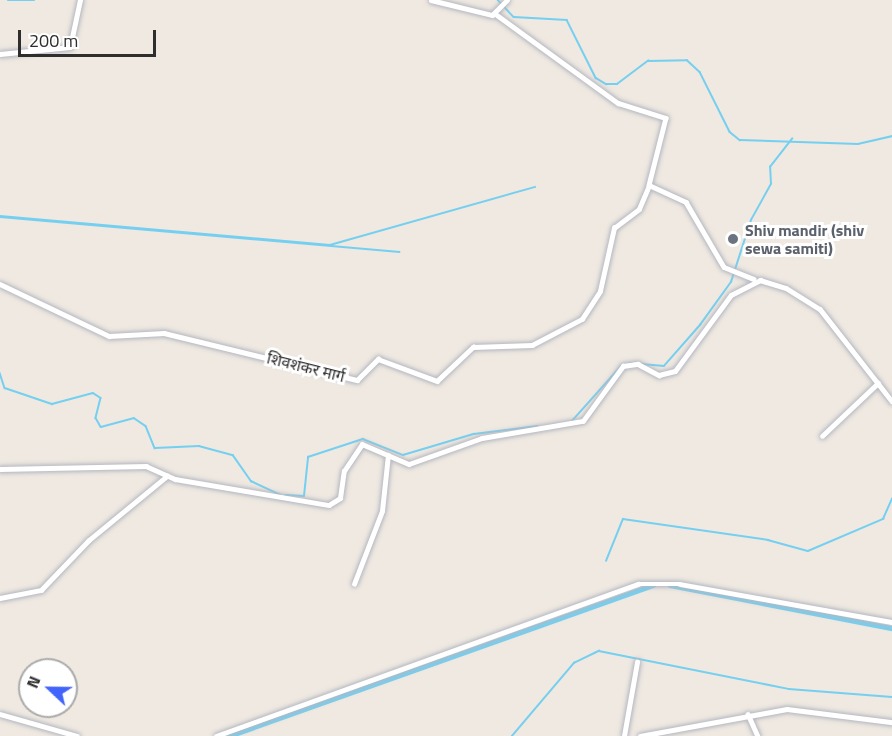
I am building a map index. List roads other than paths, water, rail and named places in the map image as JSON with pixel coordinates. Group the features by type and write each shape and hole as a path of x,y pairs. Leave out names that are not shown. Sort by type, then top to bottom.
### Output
{"street":[{"path":"0,54 70,47 80,0"},
{"path":"431,0 499,12 618,103 666,118 649,185 692,209 730,273 759,280 809,299 892,401"},
{"path":"499,12 507,0"},
{"name":"शिवशंकर मार्ग","path":"0,284 109,336 164,333 357,380 378,359 436,381 473,347 532,345 582,319 600,291 614,228 639,209 649,185"},
{"path":"0,469 58,471 116,464 146,466 167,476 329,505 339,498 356,448 362,444 409,464 482,438 583,421 623,366 638,364 659,375 675,371 731,295 759,280"},
{"path":"822,436 878,383"},
{"path":"354,584 382,511 388,455"},
{"path":"0,598 41,590 89,540 167,476"},
{"path":"216,736 232,733 638,584 680,584 892,622"},
{"path":"624,736 637,662"},
{"path":"640,736 748,714 805,709 892,723"},
{"path":"0,714 76,736"},
{"path":"748,714 758,736"}],"waterway":[{"path":"8,0 34,0"},
{"path":"498,0 514,17 567,20 596,78 606,84 617,84 648,61 687,60 700,72 730,132 740,140 858,144 892,136"},
{"path":"630,363 664,366 700,325 731,282 751,220 771,184 770,167 792,139"},
{"path":"0,216 330,245 535,187"},
{"path":"0,217 399,252"},
{"path":"572,421 622,365"},
{"path":"0,373 5,388 52,404 93,393 101,398 96,418 101,427 134,418 146,426 155,448 199,446 233,455 251,481 281,495"},
{"path":"285,495 304,496 308,457 363,439 403,455 474,434 538,426"},
{"path":"606,561 623,519 768,540 808,551 883,519 892,499"},
{"path":"229,736 653,585"},
{"path":"670,585 892,628"},
{"path":"512,736 574,663 599,651 789,689 892,697"}],"place":[{"name":"Shiv mandir (shiv sewa samiti)","path":"733,239"}]}
